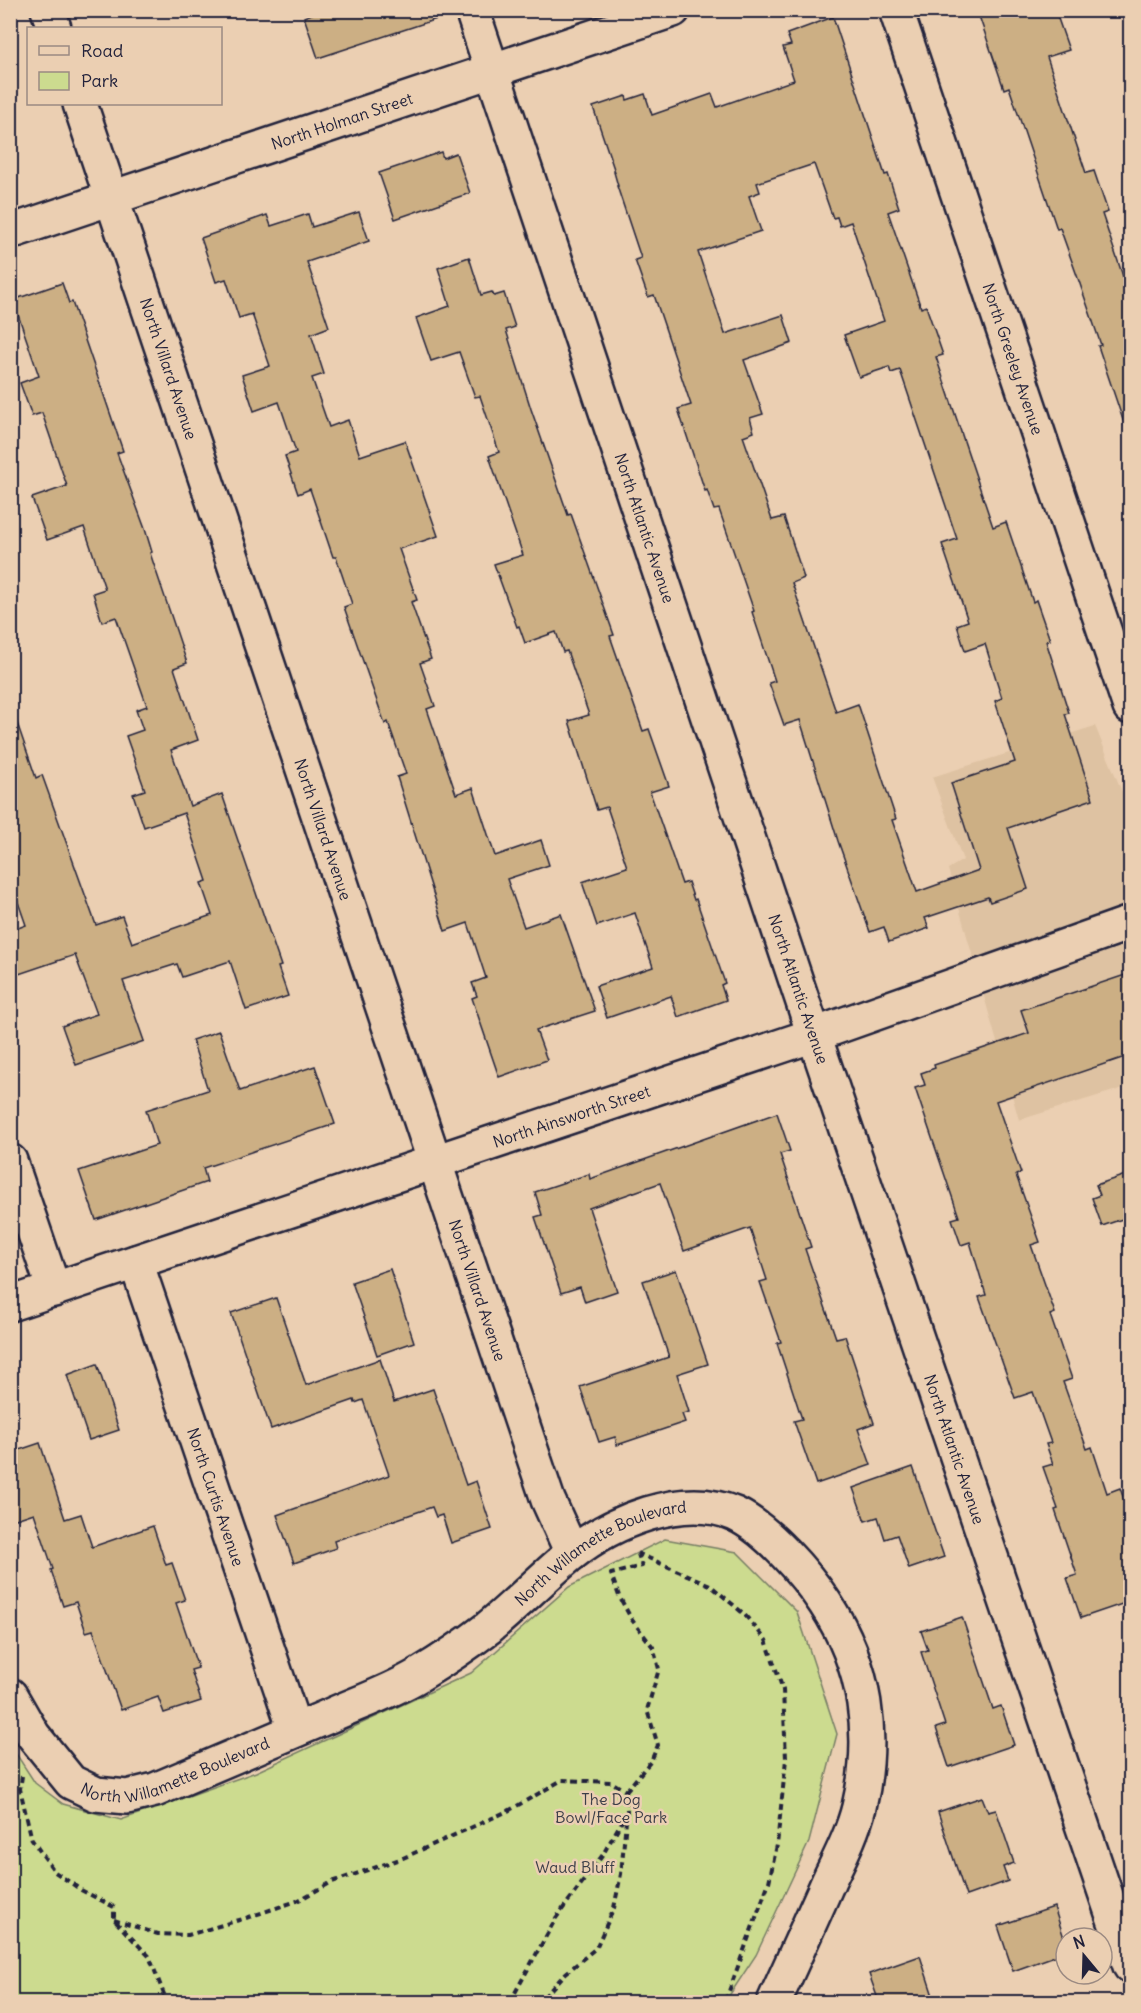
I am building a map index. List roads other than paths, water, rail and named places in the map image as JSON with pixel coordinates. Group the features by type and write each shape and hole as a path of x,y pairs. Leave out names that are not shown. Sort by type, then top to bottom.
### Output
{"street":[{"path":"48,10 54,27"},
{"name":"North Atlantic Avenue","path":"472,10 814,1035 1131,1966"},
{"name":"North Holman Street","path":"10,232 673,10"},
{"name":"North Greeley Avenue","path":"896,10 1131,707"},
{"name":"North Villard Avenue","path":"80,105 548,1500 572,1553"},
{"name":"North Ainsworth Street","path":"10,1304 814,1035 1131,923"},
{"path":"10,1161 54,1290"},
{"name":"North Curtis Avenue","path":"136,1262 296,1730"},
{"name":"North Willamette Boulevard","path":"10,1695 33,1735 71,1782 96,1794 128,1797 155,1790 413,1678 487,1628 572,1553 611,1528 648,1513 685,1506 712,1508 735,1514 787,1555 823,1599 851,1652 863,1690 867,1723 867,1763 859,1810 774,2002"}],"park label":[{"name":"The Dog Bowl/Face Park","path":"611,1808"},
{"name":"Waud Bluff","path":"575,1867"}]}
